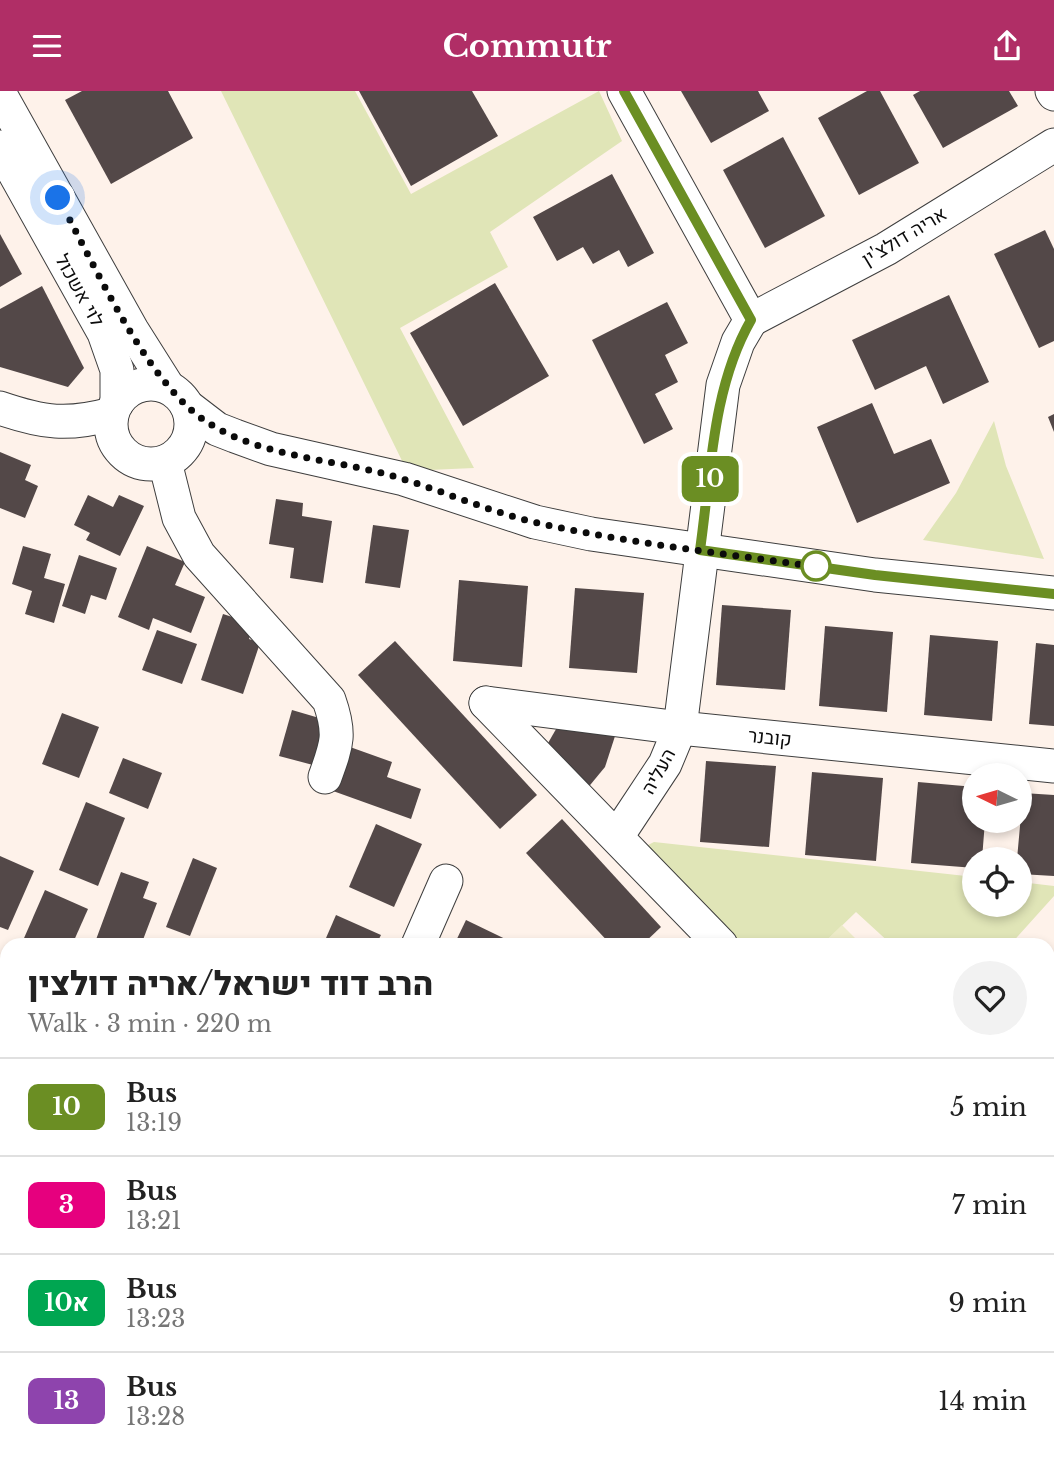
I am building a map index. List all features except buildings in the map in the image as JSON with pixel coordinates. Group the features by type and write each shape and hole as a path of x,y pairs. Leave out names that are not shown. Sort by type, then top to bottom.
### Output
{"street":[{"path":"624,91 751,320"},
{"name":"לוי אשכול","path":"0,94 131,330 177,397"},
{"name":"אריה דולצ'ין","path":"751,320 886,249 1054,145"},
{"name":"לוי אשכול","path":"0,147 104,333 117,370 115,409"},
{"name":"העליה","path":"618,835 665,764 680,728 700,550 723,385 738,342 751,320"},
{"path":"271,449 145,464 126,455 113,436 115,409 125,394 145,384 177,397 217,429 271,449 404,479 536,522 700,550 875,575 1054,593"},
{"path":"177,397 191,432 171,459 186,536 329,700 338,726 338,743 325,777"},
{"path":"0,408 32,418 69,423 115,409"},
{"name":"קובנר","path":"618,835 486,703 680,728 1054,766"},
{"path":"618,835 714,938"},
{"path":"421,938 446,881"}],"green space":[{"path":"221,91 355,91 411,194 599,91 622,141 490,232 508,267 400,328 474,468 407,471"},
{"path":"994,421 1006,466 1044,559 923,540 956,493"},
{"path":"654,842 962,876 962,917 1032,917 1032,883 1054,886 1054,896 1016,938 884,938 856,912 829,938 728,938 644,847"}],"shaded area":[{"path":"842,925 855,938 829,938"}],"bus line":[{"name":"10","path":"624,91 751,320 738,342 723,385 700,550 875,575 1054,594"}],"route":[{"path":"58,198 131,330 168,387 217,429 271,449 404,479 486,508 536,522 591,534 825,568 816,566"}]}
